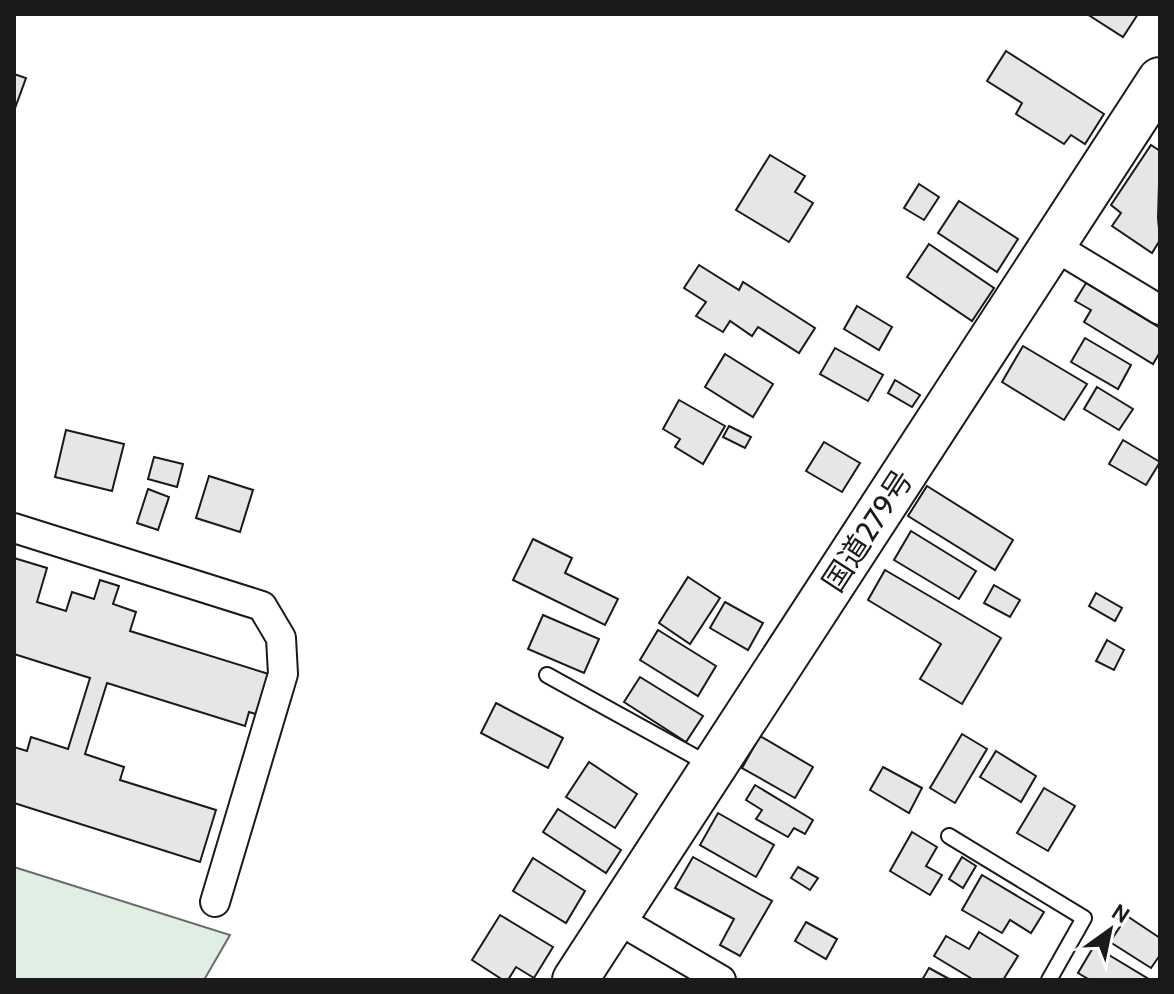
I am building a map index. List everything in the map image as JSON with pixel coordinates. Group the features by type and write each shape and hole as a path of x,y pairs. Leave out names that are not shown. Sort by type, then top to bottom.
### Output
{"highway":[{"name":"国道279号","path":"575,980 1160,80"}],"street":[{"path":"1054,246 1160,310"},
{"path":"14,528 262,606 281,638 283,674 215,902"},
{"path":"615,918 721,980"}],"lane":[{"path":"547,675 714,767"},
{"path":"949,836 1084,918 1049,980"}],"green space":[{"path":"14,867 230,935 204,980 14,980"}],"building":[{"path":"1087,14 1138,14 1123,37"},
{"path":"1006,51 1104,114 1085,144 1071,135 1064,144 1016,114 1022,103 987,81"},
{"path":"14,74 26,78 14,111"},
{"path":"1151,145 1160,151 1160,240 1152,253 1112,226 1121,213 1111,205"},
{"path":"770,155 805,176 795,192 813,203 789,242 736,210"},
{"path":"919,184 939,197 924,220 904,208"},
{"path":"959,201 1018,239 997,272 938,233"},
{"path":"929,244 994,288 972,321 907,277"},
{"path":"699,265 739,290 743,282 815,328 799,353 758,327 752,336 730,321 723,332 696,316 706,302 684,288"},
{"path":"1086,283 1160,328 1160,352 1153,364 1084,322 1091,310 1075,301"},
{"path":"857,306 892,327 879,350 844,329"},
{"path":"1085,338 1131,365 1118,389 1071,362"},
{"path":"1023,346 1087,384 1064,420 1002,382"},
{"path":"835,348 883,375 868,401 820,374"},
{"path":"725,354 773,384 753,417 705,387"},
{"path":"895,380 920,395 912,407 888,393"},
{"path":"1097,387 1133,409 1119,430 1084,409"},
{"path":"679,400 725,426 703,464 675,447 680,439 663,429"},
{"path":"729,426 751,437 745,448 723,437"},
{"path":"66,430 124,444 112,491 55,477"},
{"path":"1123,440 1160,462 1146,485 1109,464"},
{"path":"824,442 860,463 842,492 806,471"},
{"path":"154,457 183,464 177,487 148,479"},
{"path":"209,476 253,490 240,532 196,518"},
{"path":"927,486 1013,540 995,570 908,516"},
{"path":"148,489 169,497 158,530 137,523"},
{"path":"911,531 976,571 959,599 894,560"},
{"path":"533,539 572,558 565,573 618,599 605,625 513,580"},
{"path":"14,558 47,568 37,602 66,611 72,592 94,599 100,580 119,586 113,604 136,612 130,631 272,675 259,715 249,712 245,726 107,683 85,754 124,767 120,780 216,810 200,862 14,803 14,747 27,751 31,737 68,749 90,678 14,654"},
{"path":"885,570 1001,638 962,704 920,679 941,644 868,600"},
{"path":"688,577 720,598 690,644 659,623"},
{"path":"994,585 1020,600 1010,617 984,603"},
{"path":"1096,593 1122,608 1115,621 1089,606"},
{"path":"725,602 763,623 748,650 710,628"},
{"path":"543,615 599,639 584,673 528,649"},
{"path":"658,630 716,666 698,696 640,660"},
{"path":"1107,640 1124,650 1114,670 1096,661"},
{"path":"640,677 703,716 686,742 624,702"},
{"path":"496,703 563,738 548,768 481,733"},
{"path":"962,734 987,749 955,803 930,788"},
{"path":"760,736 813,767 795,798 742,768"},
{"path":"996,751 1036,776 1021,802 980,777"},
{"path":"589,762 637,794 615,828 566,797"},
{"path":"883,767 922,788 909,813 870,790"},
{"path":"755,785 813,820 805,834 794,828 788,837 756,819 762,810 746,800"},
{"path":"1044,788 1075,806 1048,851 1017,833"},
{"path":"558,809 621,850 606,873 543,832"},
{"path":"718,813 774,845 756,877 700,845"},
{"path":"912,832 937,847 926,866 942,875 930,895 890,871"},
{"path":"693,857 772,901 740,956 720,945 734,919 675,888"},
{"path":"962,857 976,866 963,888 949,879"},
{"path":"533,858 585,891 566,923 513,891"},
{"path":"798,867 818,878 810,890 791,878"},
{"path":"982,875 1044,912 1031,933 1010,920 1002,933 962,910"},
{"path":"500,915 553,947 534,978 516,967 508,980 503,980 472,960"},
{"path":"1127,916 1160,938 1160,955 1151,968 1110,942"},
{"path":"806,922 837,939 826,959 795,941"},
{"path":"979,932 1018,956 1003,980 974,980 934,956 946,936 969,949"},
{"path":"1094,946 1147,978 1090,980 1078,973"},
{"path":"929,968 951,980 922,980"}]}
